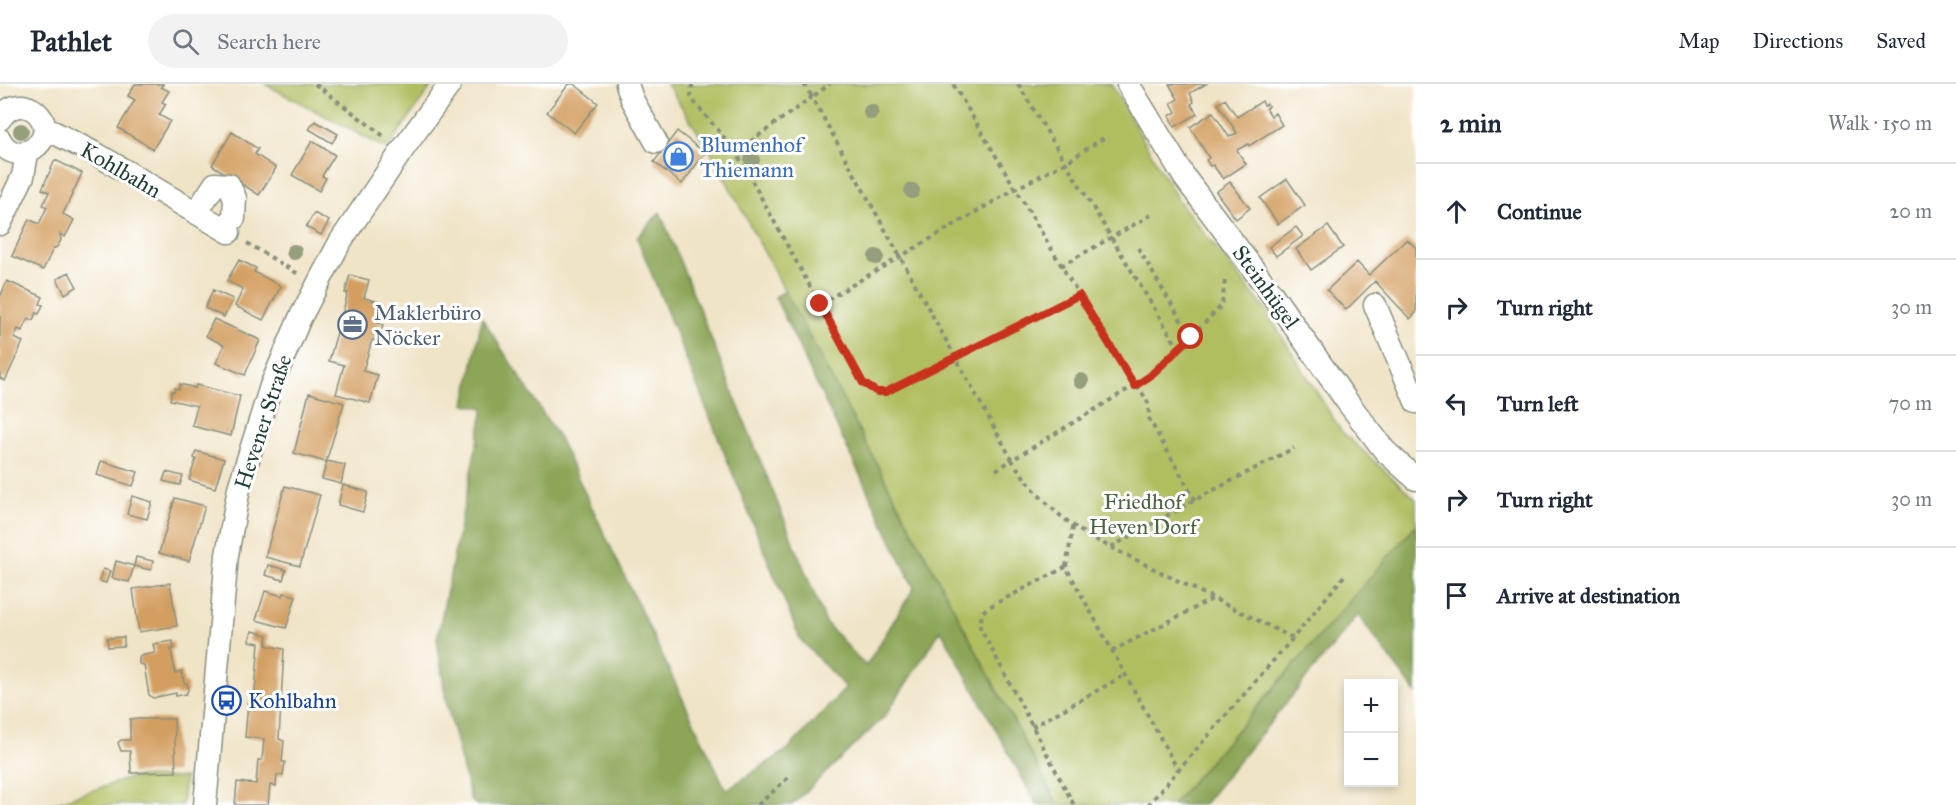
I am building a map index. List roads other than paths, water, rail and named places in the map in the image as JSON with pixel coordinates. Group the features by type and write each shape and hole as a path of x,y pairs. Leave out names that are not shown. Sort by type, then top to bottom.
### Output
{"street":[{"name":"Hevener Straße","path":"205,805 227,555 239,488 271,386 316,285 347,233 450,84"},
{"path":"627,84 632,99 656,142"},
{"name":"Steinhügel","path":"1128,84 1185,178 1278,303 1346,400 1385,451 1416,479"},
{"name":"Kohlbahn","path":"2,113 14,107 31,108 42,120 45,128 98,155 196,213 225,230 234,218 235,198 229,185 215,184 196,213"},
{"path":"0,140 9,150 27,153 36,148 43,139 45,128"},
{"path":"0,224 23,176 27,153"},
{"path":"1375,304 1416,402"}],"place":[{"name":"Blumenhof Thiemann","path":"679,157"},
{"name":"Maklerbüro Nöcker","path":"353,325"},
{"name":"Kohlbahn","path":"227,700"}],"park label":[{"name":"Friedhof Heven Dorf","path":"1143,514"}]}
